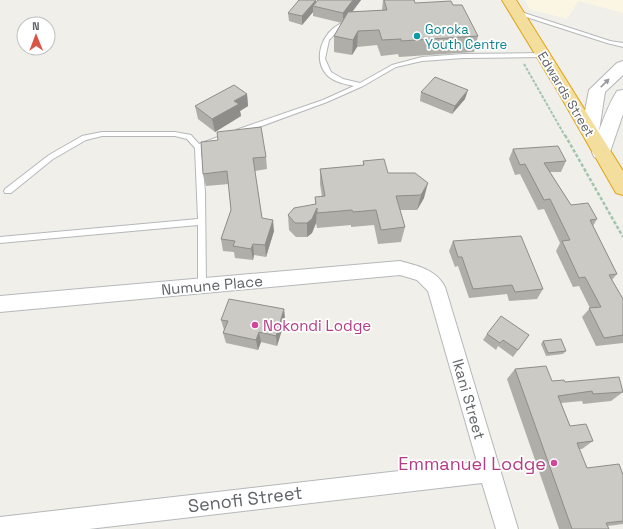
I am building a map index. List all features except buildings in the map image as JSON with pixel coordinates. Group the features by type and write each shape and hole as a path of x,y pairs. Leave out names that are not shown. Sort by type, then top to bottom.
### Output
{"highway":[{"name":"Edwards Street","path":"513,6 623,188"}],"main road":[{"path":"590,132 597,90 623,66"},
{"path":"601,152 617,106 623,95"}],"street":[{"name":"Numune Place","path":"0,304 400,268 423,275"},
{"name":"Ikani Street","path":"423,275 436,287 507,529"},
{"name":"Senofi Street","path":"0,528 490,470"}],"lane":[{"path":"513,6 609,42 623,45"},
{"path":"340,26 326,40 322,59 329,73 341,81 361,85"},
{"path":"198,147 325,101 361,85 394,66 422,59 463,56 543,55"},
{"path":"8,191 51,157 84,138 102,134 174,134 190,137 198,147 202,286"},
{"path":"0,240 201,222"}],"path":[{"path":"519,55 623,237"}],"shaded area":[{"path":"525,0 623,0 623,13 579,1 567,19 529,9"}],"place":[{"name":"Goroka Youth Centre","path":"417,36"},
{"name":"Nokondi Lodge","path":"255,325"},
{"name":"Emmanuel Lodge","path":"554,463"}]}
